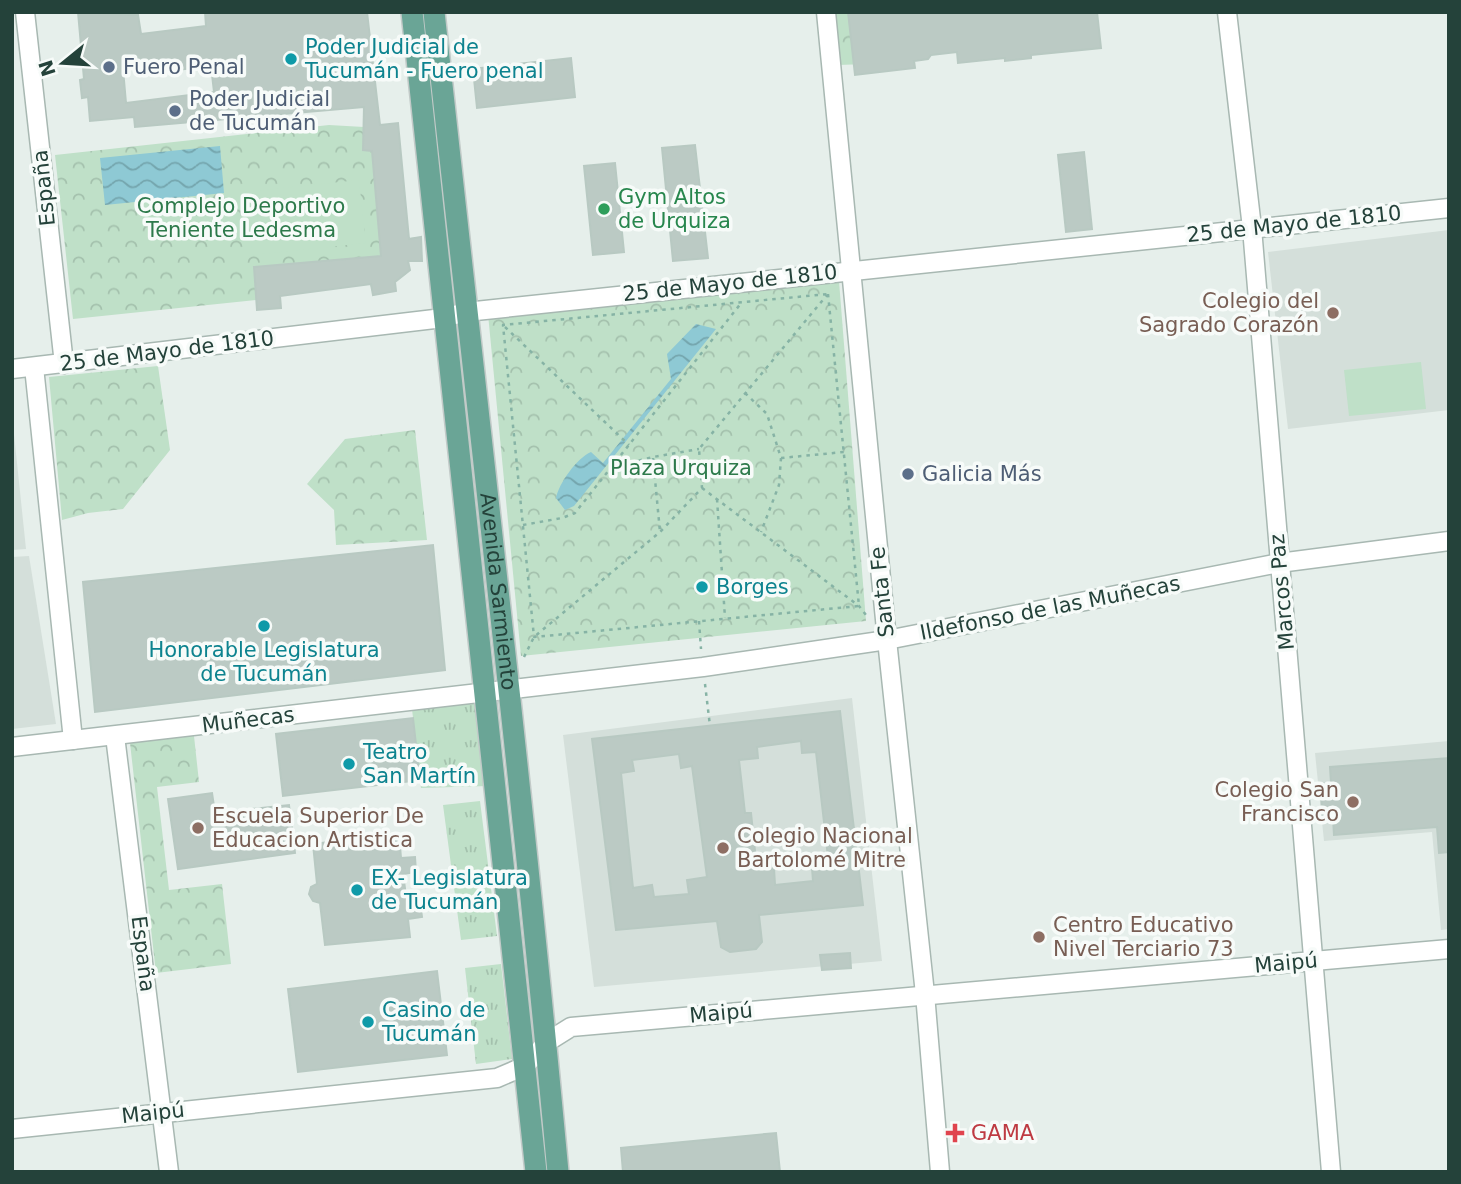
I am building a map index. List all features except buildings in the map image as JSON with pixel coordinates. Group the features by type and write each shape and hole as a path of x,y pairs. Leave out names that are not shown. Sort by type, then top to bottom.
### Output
{"main road":[{"name":"Avenida Sarmiento","path":"412,12 536,1172"},
{"name":"Avenida Sarmiento","path":"433,12 509,688 547,1042 558,1172"}],"street":[{"name":"España","path":"25,12 64,363"},
{"name":"Santa Fe","path":"826,12 887,640 925,994 940,1172"},
{"name":"Marcos Paz","path":"1227,12 1252,228 1331,1172"},
{"name":"25 de Mayo de 1810","path":"12,369 443,318 467,312 1449,208"},
{"path":"34,367 73,740"},
{"name":"Ildefonso de las Muñecas","path":"484,692 703,667 887,640 1279,563 1449,541"},
{"name":"Muñecas","path":"12,747 484,692"},
{"name":"España","path":"116,736 169,1172"},
{"name":"Maipú","path":"12,1129 497,1078 525,1066 547,1042 571,1027 1449,950"}],"path":[{"path":"828,294 859,606"},
{"path":"503,325 828,294"},
{"path":"611,468 699,449 828,294"},
{"path":"523,525 575,513 743,302"},
{"path":"503,325 629,445"},
{"path":"503,325 534,637"},
{"path":"744,393 767,414 781,458 779,485 761,532"},
{"path":"524,658 534,637 660,532 702,488 699,449"},
{"path":"781,458 844,452"},
{"path":"653,457 660,532"},
{"path":"702,488 859,606 887,640"},
{"path":"717,499 725,619"},
{"path":"534,637 859,606"}],"shaded area":[{"path":"1449,230 1449,410 1288,429 1268,252"},
{"path":"12,415 26,549 12,550"},
{"path":"29,556 56,724 12,729 12,557"},
{"name":"Colegio Nacional Bartolomé Mitre","path":"852,698 882,961 594,987 563,735"},
{"path":"1449,741 1449,929 1441,930 1432,832 1324,841 1315,753"}],"green space":[{"path":"832,12 862,12 867,64 838,65"},
{"name":"Complejo Deportivo Teniente Ledesma","path":"398,123 409,238 421,237 422,261 408,261 410,270 405,275 394,278 396,291 373,295 370,284 280,296 281,308 257,310 256,300 73,319 55,155 329,125 364,127"},
{"path":"359,180 366,243 252,255 245,192"},
{"name":"Plaza Urquiza","path":"839,281 866,621 521,656 488,314"},
{"path":"1421,362 1426,409 1349,416 1344,370"},
{"path":"158,366 170,450 123,509 88,513 62,520 49,377"},
{"path":"415,430 427,540 336,545 334,510 307,484 345,439"},
{"path":"484,692 488,786 421,788 412,709"},
{"path":"194,736 199,782 157,787 169,890 222,884 231,964 156,973 130,743"},
{"path":"480,801 497,936 461,940 443,805"},
{"path":"501,964 512,1059 476,1064 465,968"}],"water":[{"path":"220,146 224,193 105,205 100,158"},
{"path":"696,324 716,329 574,506 565,510 556,498 569,472 591,452 603,463 671,379 667,354"}],"place":[{"name":"Poder Judicial de Tucumán - Fuero penal","path":"291,59"},
{"name":"Fuero Penal","path":"109,67"},
{"name":"Poder Judicial de Tucumán","path":"175,111"},
{"name":"Gym Altos de Urquiza","path":"604,209"},
{"name":"Colegio del Sagrado Corazón","path":"1333,313"},
{"name":"Galicia Más","path":"908,474"},
{"name":"Borges","path":"702,587"},
{"name":"Honorable Legislatura de Tucumán","path":"264,626"},
{"name":"Teatro San Martín","path":"349,764"},
{"name":"Colegio San Francisco","path":"1353,802"},
{"name":"Escuela Superior De Educacion Artistica","path":"198,828"},
{"name":"Colegio Nacional Bartolomé Mitre","path":"723,848"},
{"name":"EX- Legislatura de Tucumán","path":"357,890"},
{"name":"Centro Educativo Nivel Terciario 73","path":"1039,937"},
{"name":"Casino de Tucumán","path":"368,1022"},
{"name":"GAMA","path":"955,1133"}]}
